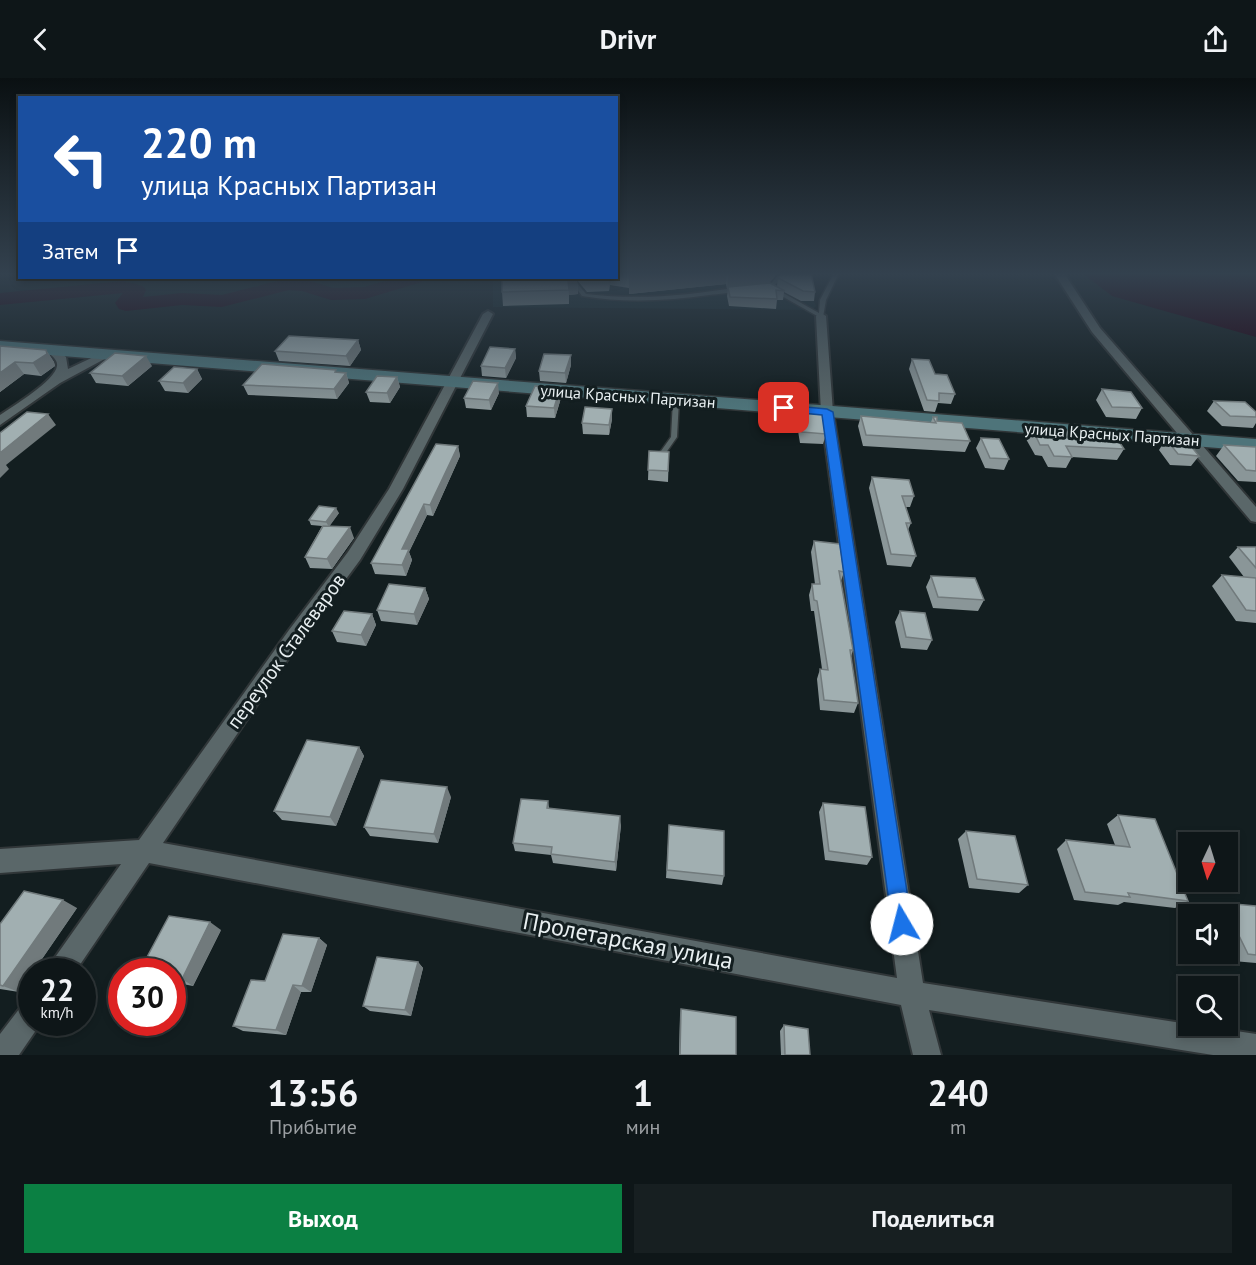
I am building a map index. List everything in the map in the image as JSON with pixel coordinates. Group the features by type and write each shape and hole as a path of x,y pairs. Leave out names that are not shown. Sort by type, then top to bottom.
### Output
{"street":[{"name":"переулок Сталеваров","path":"70,958 295,635 354,556 396,489 486,319"},
{"path":"821,319 827,412 912,994 927,1055"},
{"path":"1089,319 1256,517"},
{"name":"улица Красных Партизан","path":"0,346 1256,445"},
{"path":"53,351 62,359 63,368 56,380"},
{"path":"0,421 56,380 106,356"},
{"name":"Пролетарская улица","path":"0,861 145,851 912,994 1256,1048"},
{"path":"2,1055 18,1032"}],"lane":[{"path":"659,458 674,437 676,400"}],"shaded area":[{"path":"1191,319 1256,319 1256,337"}],"building":[{"path":"289,336 358,340 346,356 275,351"},
{"path":"0,346 46,350 47,354 33,363 15,362 0,373"},
{"path":"490,347 515,349 505,368 481,366"},
{"path":"115,353 146,356 122,376 90,373"},
{"path":"544,354 571,355 565,373 539,371"},
{"path":"912,359 929,360 935,374 947,375 955,394 939,393 939,401 927,400"},
{"path":"262,364 336,370 335,372 346,373 334,389 243,385"},
{"path":"174,367 197,369 183,383 159,381"},
{"path":"377,376 397,377 387,393 366,392"},
{"path":"473,381 498,383 489,400 464,398"},
{"path":"535,386 560,388 554,408 526,406"},
{"path":"1102,389 1131,392 1142,408 1112,407"},
{"path":"1214,401 1245,402 1256,412 1256,417 1230,416"},
{"path":"585,407 612,409 609,425 582,423"},
{"path":"799,409 822,410 826,434 802,432"},
{"path":"27,412 48,414 0,453 0,433"},
{"path":"861,416 936,423 933,417 937,417 937,421 962,423 970,441 866,435"},
{"path":"1032,428 1114,434 1124,449 1066,446 1072,457 1054,456 1048,445 1040,445"},
{"path":"981,438 999,439 1009,459 990,458"},
{"path":"1166,439 1186,440 1199,456 1178,454"},
{"path":"436,444 458,446 430,505 424,504 402,549 409,549 402,565 371,563"},
{"path":"1224,445 1256,447 1256,471 1246,470"},
{"path":"649,451 669,452 668,471 648,470"},
{"path":"872,477 909,480 914,496 902,496 911,523 906,523 916,556 891,554"},
{"path":"319,506 336,508 326,522 309,520"},
{"path":"323,526 350,527 327,559 305,557"},
{"path":"814,541 840,544 844,572 839,571 853,650 850,650 858,703 824,700 820,669 828,670 817,601 814,600 812,584 820,584"},
{"path":"1238,547 1256,547 1256,568"},
{"path":"1222,575 1256,578 1256,611 1246,610"},
{"path":"931,576 975,578 984,600 938,597"},
{"path":"389,584 425,588 414,614 377,610"},
{"path":"344,611 372,614 361,635 332,631"},
{"path":"900,611 925,613 932,640 906,637"},
{"path":"307,740 359,747 330,817 274,811"},
{"path":"381,780 447,787 434,834 364,827"},
{"path":"521,799 548,801 547,808 620,816 615,862 551,854 552,847 513,843"},
{"path":"823,803 865,807 872,857 829,851"},
{"path":"1118,815 1155,819 1178,876 1178,892 1184,892 1188,901 1128,893 1130,897 1085,892 1066,840 1130,847"},
{"path":"669,825 724,831 724,876 667,870"},
{"path":"966,831 1015,836 1028,885 977,879"},
{"path":"24,891 63,900 23,958 18,958 18,964 3,986 0,985 0,924"},
{"path":"1238,904 1256,906 1256,955 1248,954 1238,934"},
{"path":"169,916 210,922 186,971 186,958 146,958"},
{"path":"283,934 319,938 302,986 293,985 276,1030 233,1026 251,980 265,981"},
{"path":"377,957 418,962 405,1010 363,1006"},
{"path":"681,1009 736,1017 736,1055 680,1055"},
{"path":"784,1025 808,1029 810,1055 785,1055"}],"route":[{"path":"784,408 827,412 902,924"}]}
